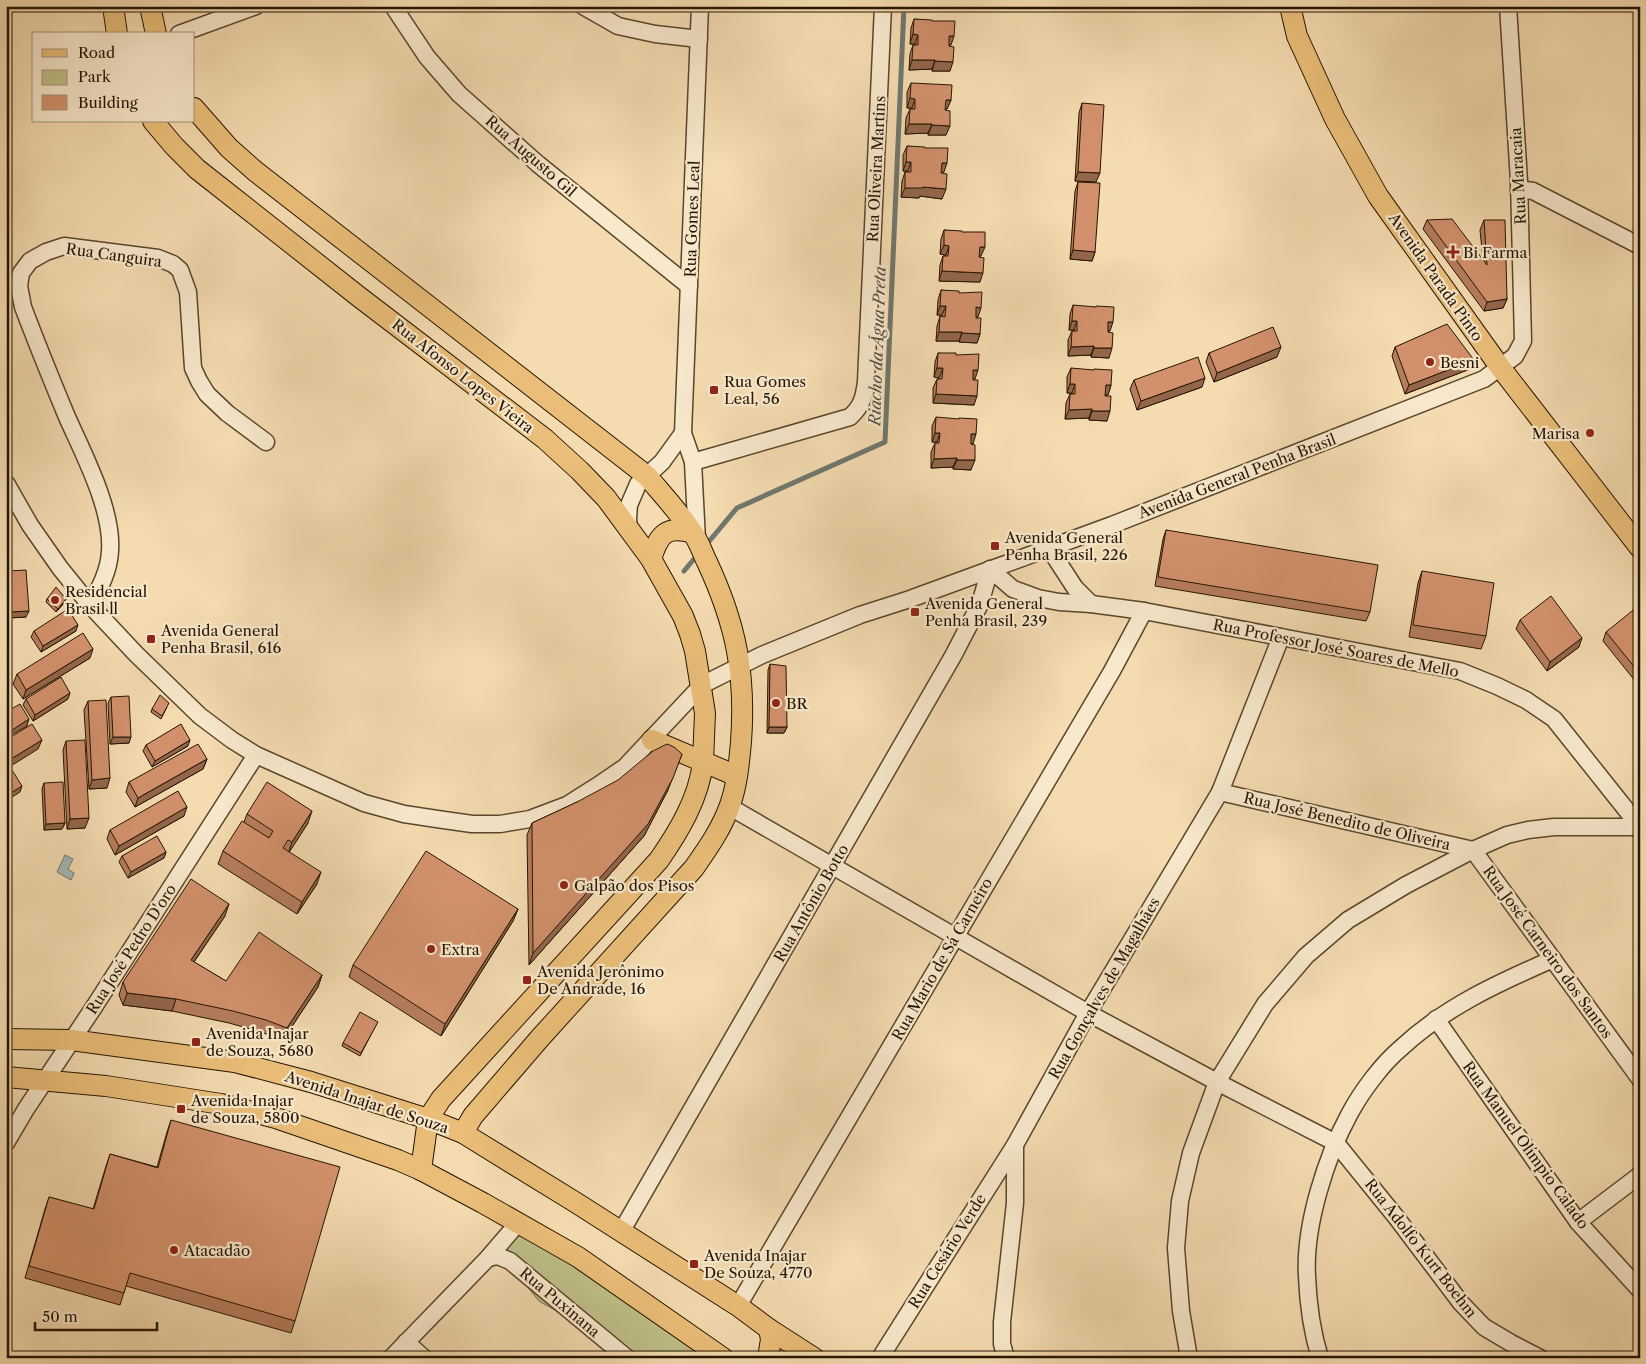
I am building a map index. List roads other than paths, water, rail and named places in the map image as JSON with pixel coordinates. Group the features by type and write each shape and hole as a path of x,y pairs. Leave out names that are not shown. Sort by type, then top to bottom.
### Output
{"main road":[{"path":"113,6 117,32"},
{"path":"150,6 156,32"},
{"name":"Avenida Parada Pinto","path":"1290,6 1297,36 1335,119 1378,196 1500,367 1640,548"},
{"path":"195,109 229,148 255,170 647,476 695,536 726,607 735,637 740,666 742,727 737,776 730,807 712,842 694,868 473,1116 463,1133"},
{"name":"Rua Afonso Lopes Vieira","path":"154,122 197,169 358,296 545,439 580,471 600,491 651,559 683,616 695,651 705,712 702,770 694,798 679,830 659,860 441,1099 428,1119"},
{"path":"651,559 660,538 670,530 679,528 695,536"},
{"path":"652,740 737,776"},
{"path":"591,935 589,945 593,954 602,960 612,960"},
{"name":"Avenida Inajar de Souza","path":"6,1039 71,1040 235,1062 311,1082 428,1119 463,1133 576,1202 738,1306 814,1358"},
{"path":"6,1077 106,1086 221,1104 276,1118 421,1170 578,1257 723,1358"},
{"path":"421,1170 428,1119"},
{"path":"768,1358 771,1350 770,1329"}],"street":[{"path":"184,32 256,6"},
{"name":"Rua Augusto Gil","path":"393,6 427,57 459,94 538,164 689,286"},
{"path":"583,6 618,26 655,34 699,39"},
{"name":"Rua Gomes Leal","path":"695,536 693,462 683,433 700,6"},
{"name":"Rua Oliveira Martins","path":"693,462 850,417 859,408 864,397 883,6"},
{"name":"Rua Maracaia","path":"1500,367 1515,356 1523,341 1519,189 1508,6"},
{"path":"1519,189 1534,191 1640,246"},
{"name":"Rua Canguira","path":"90,605 100,589 106,574 110,551 108,524 99,490 23,307 19,286 22,273 30,261 46,252 64,246 158,258 173,264 180,270 188,292 193,368 199,381 207,394 226,413 266,442"},
{"name":"Avenida General Penha Brasil","path":"6,483 30,525 60,568 90,605 136,654 200,716 256,755 364,803 404,814 437,820 472,824 500,824 530,819 567,805 625,767 702,685 762,655 860,615 910,599 1112,525 1484,379 1500,367"},
{"path":"630,531 629,505 638,484 662,462 683,433"},
{"path":"1048,548 1075,588 1091,604"},
{"name":"Rua Professor José Soares de Mello","path":"990,569 1013,589 1038,598 1144,611 1460,671 1526,700 1554,719 1639,827"},
{"name":"Rua Antônio Botto","path":"621,1232 952,656 980,604 990,569"},
{"name":"Rua Mario de Sá Carneiro","path":"738,1306 1107,679 1144,611"},
{"name":"Rua Gonçalves de Magalhães","path":"1006,1358 1002,1344 1002,1322 1014,1203 1015,1145 1088,1013 1220,792 1281,637"},
{"name":"Rua José Pedro D'oro","path":"6,1143 256,755"},
{"name":"Rua José Benedito de Oliveira","path":"1220,792 1473,850"},
{"path":"730,807 1088,1013 1336,1143"},
{"path":"1188,1358 1176,1248 1180,1201 1191,1153 1217,1082 1265,1004 1306,956 1348,920 1406,885 1473,850 1507,835 1554,826 1639,827"},
{"name":"Rua José Carneiro dos Santos","path":"1473,850 1640,1079"},
{"path":"1320,1358 1316,1346 1307,1275 1310,1232 1321,1184 1350,1112 1376,1075 1400,1048 1436,1018 1504,980 1553,959"},
{"name":"Rua Manuel Olímpio Calado","path":"1436,1018 1578,1222 1640,1290"},
{"name":"Rua Adolfo Kurt Boehm","path":"1336,1143 1396,1217 1461,1303 1484,1327 1540,1358"},
{"name":"Rua Cesário Verde","path":"880,1358 1015,1145"},
{"path":"1578,1222 1640,1175"},
{"path":"391,1358 488,1258 518,1223"},
{"name":"Rua Puxinana","path":"488,1258 498,1256 510,1261 628,1358"},
{"path":"406,1342 424,1358"}],"waterway":[{"name":"Riacho da Água Preta","path":"706,545 737,508 885,442 904,6"},
{"name":"Riacho da Água Preta","path":"684,571 699,553"}],"place":[{"name":"Bi Farma","path":"1453,252"},
{"name":"Besni","path":"1430,362"},
{"name":"Rua Gomes Leal, 56","path":"714,390"},
{"name":"Marisa","path":"1590,433"},
{"name":"Avenida General Penha Brasil, 226","path":"995,546"},
{"name":"Residencial Brasil ll","path":"55,600"},
{"name":"Avenida General Penha Brasil, 239","path":"915,612"},
{"name":"Avenida General Penha Brasil, 616","path":"151,639"},
{"name":"BR","path":"776,703"},
{"name":"Galpão dos Pisos","path":"564,885"},
{"name":"Extra","path":"431,949"},
{"name":"Avenida Jerônimo De Andrade, 16","path":"527,980"},
{"name":"Avenida Inajar de Souza, 5680","path":"196,1042"},
{"name":"Avenida Inajar de Souza, 5800","path":"181,1109"},
{"name":"Atacadão","path":"174,1250"},
{"name":"Avenida Inajar De Souza, 4770","path":"694,1264"}]}
